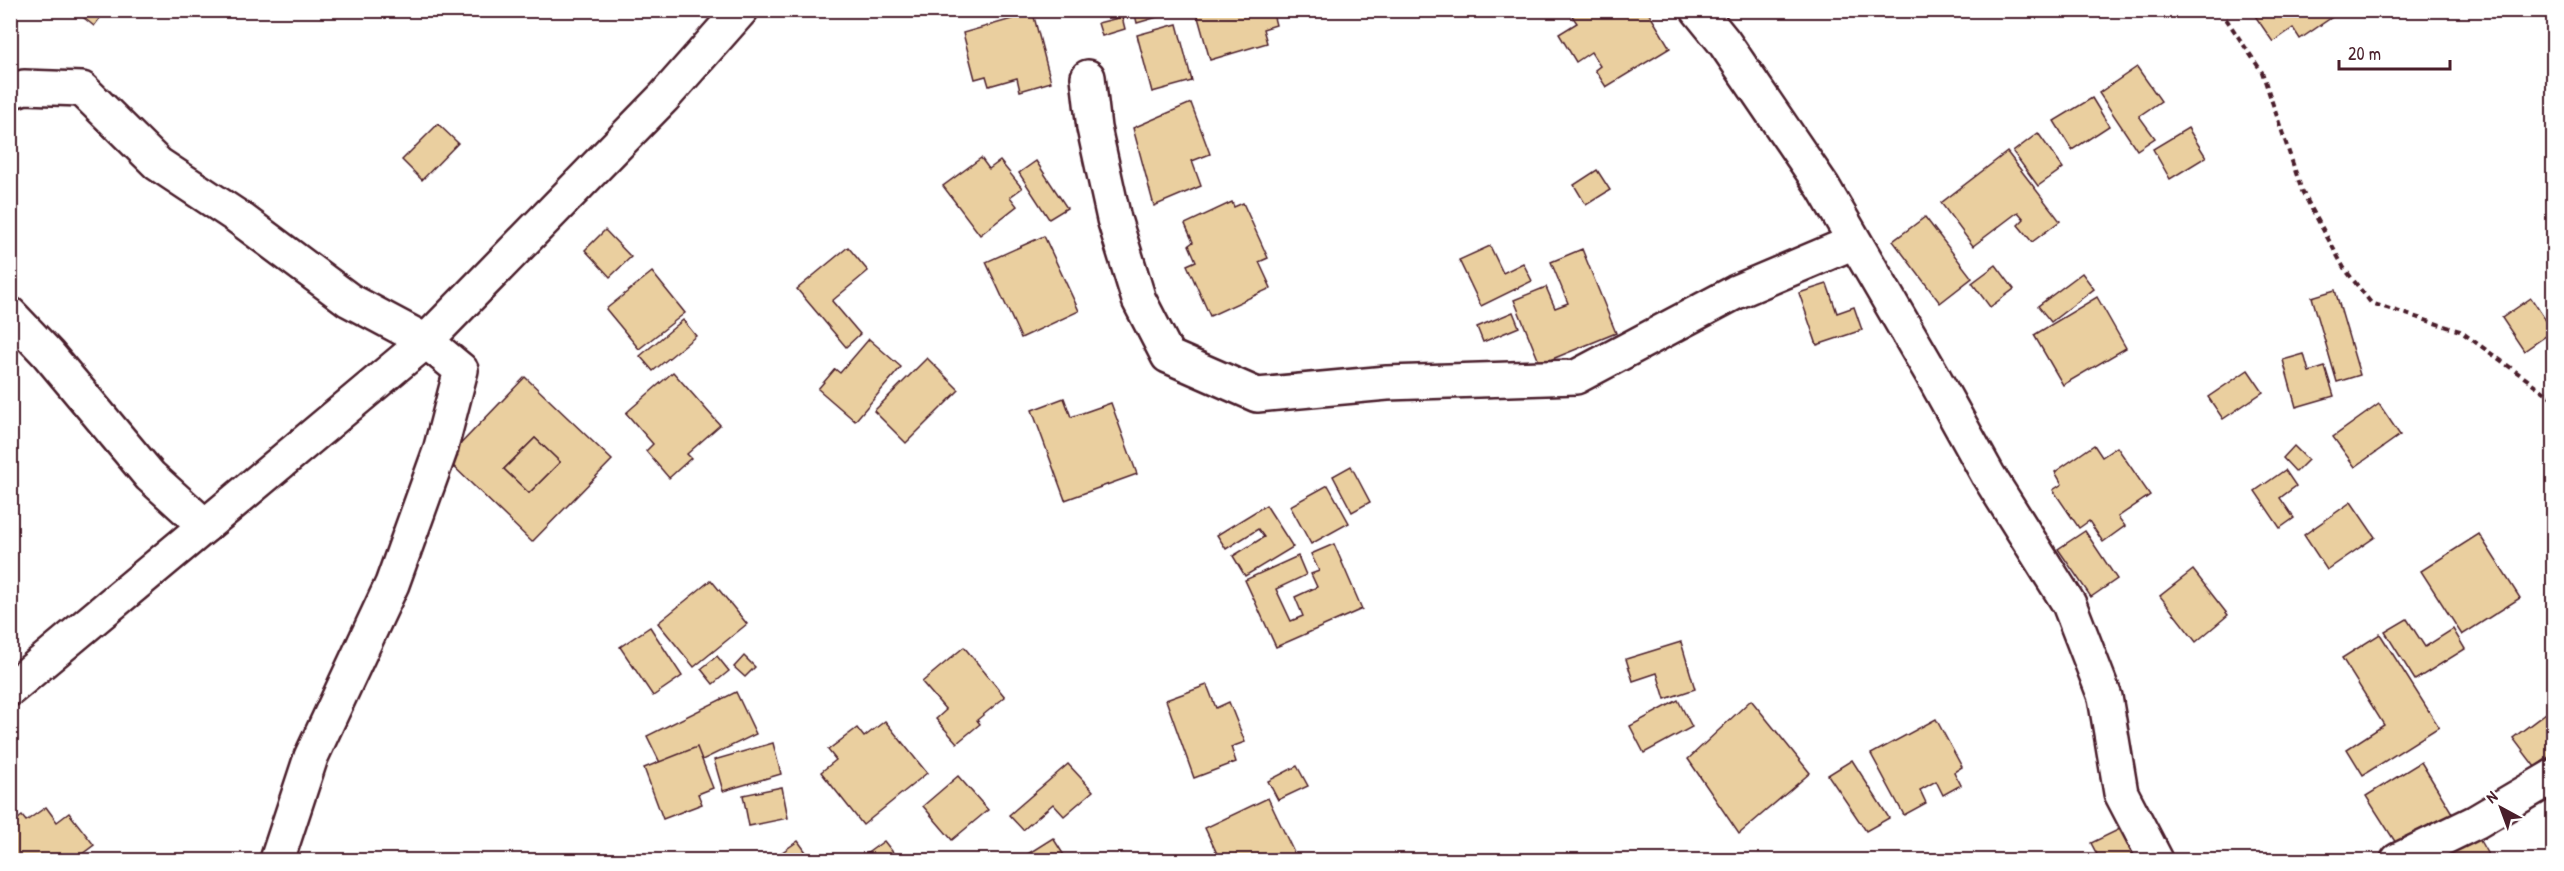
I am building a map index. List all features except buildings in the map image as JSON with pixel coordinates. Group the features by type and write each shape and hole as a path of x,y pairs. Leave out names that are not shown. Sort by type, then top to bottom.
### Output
{"street":[{"path":"10,689 426,341 664,97 741,10"},
{"path":"1698,10 1724,42 1816,177 1932,374 1988,475 2068,604 2105,697 2121,792 2156,861"},
{"path":"1088,77 1094,128 1114,219 1139,300 1168,356 1257,395 1388,383 1576,377 1736,292 1854,242"},
{"path":"10,92 24,87 82,89 158,164 238,217 349,300 426,341 461,370 440,451 392,585 311,758 277,861"},
{"path":"10,314 48,354 150,476 205,526"},
{"path":"2398,861 2476,822 2553,776"}],"path":[{"path":"2220,10 2262,72 2302,191 2344,268 2371,303 2460,331 2553,399"}]}
